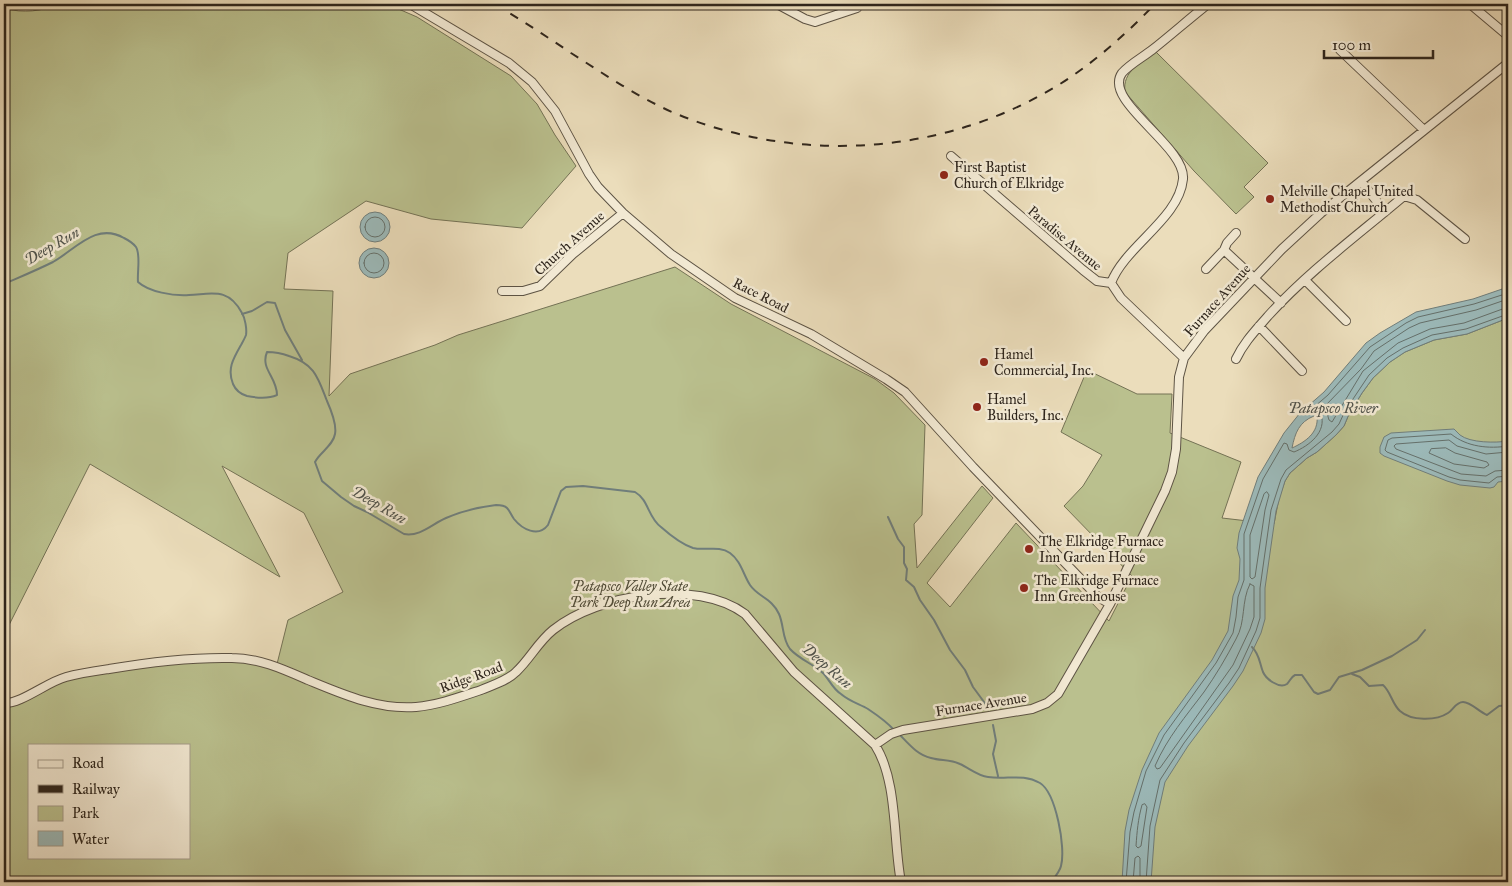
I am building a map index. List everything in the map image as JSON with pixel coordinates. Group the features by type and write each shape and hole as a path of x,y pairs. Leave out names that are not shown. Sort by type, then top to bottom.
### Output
{"street":[{"path":"16,4 32,4"},
{"name":"Race Road","path":"410,4 490,51 532,82 555,111 598,187 623,213 672,254 716,286 745,303 810,334 898,387 1098,597 1110,604"},
{"path":"777,4 804,19 815,22 857,8"},
{"path":"1110,283 1123,261 1168,213 1179,192 1183,177 1183,170 1176,158 1123,98 1119,84 1120,79 1125,70 1153,50 1208,4"},
{"path":"1470,4 1508,36"},
{"path":"1340,50 1424,130"},
{"name":"Furnace Avenue","path":"875,745 891,734 903,730 1032,709 1047,703 1058,694 1110,604 1170,479 1177,438 1177,386 1184,358 1209,325 1301,231 1361,180 1508,63"},
{"name":"Paradise Avenue","path":"951,156 1083,270 1097,281 1110,283 1121,298 1184,358"},
{"path":"1361,180 1385,212"},
{"path":"1236,359 1242,346 1280,303 1404,196 1417,200 1465,240"},
{"name":"Church Avenue","path":"502,291 523,291 540,286 573,254 623,213"},
{"path":"1206,269 1224,250 1227,243 1236,233"},
{"path":"1224,250 1280,303"},
{"path":"1305,280 1346,321"},
{"path":"1259,326 1302,371"},
{"name":"Ridge Road","path":"4,703 14,701 58,680 74,675 159,661 230,658 250,659 267,663 338,692 369,702 397,707 425,706 502,682 515,673 560,624 585,612 637,596 700,596 725,602 745,614 794,672 875,745"},
{"path":"875,745 881,754 885,766 894,816 901,882"}],"green space":[{"name":"Patapsco Valley State Park Deep Run Area","path":"60,4 387,4 417,17 511,76 537,104 576,166 522,228 431,219 366,201 288,253 284,289 333,291 329,396 350,374 435,345 458,335 675,267 731,304 875,379 894,393 925,425 922,515 914,524 917,568 982,486 993,498 927,583 950,607 1016,523 1109,621 1132,576 1064,506 1083,486 1102,455 1061,432 1087,370 1137,394 1172,394 1170,433 1241,462 1222,518 1274,524 1279,498 1290,473 1336,435 1344,426 1349,414 1373,378 1390,362 1405,352 1434,340 1467,334 1508,318 1508,882 4,882 4,705 63,680 129,667 239,659 276,668 288,620 343,592 304,513 222,466 280,577 90,464 4,635 4,8 25,11 39,10"},
{"path":"1156,52 1268,163 1244,187 1254,197 1236,214 1194,171 1125,92 1126,78 1134,68"}],"water":[{"path":"375,212 386,216 390,227 386,238 375,242 364,238 360,227 364,216"},
{"path":"374,248 385,252 389,263 385,274 374,278 363,274 359,263 363,252"},
{"name":"Patapsco River","path":"1508,287 1508,318 1467,334 1434,340 1405,352 1390,362 1373,378 1362,393 1344,426 1317,452 1290,473 1285,481 1276,511 1265,588 1265,619 1261,633 1243,671 1188,746 1165,782 1155,827 1151,882 1122,882 1125,831 1129,810 1142,770 1159,733 1212,660 1228,631 1233,596 1239,580 1240,559 1237,548 1239,533 1258,477 1284,433 1300,413 1324,392 1366,343 1380,333 1416,312 1473,299","holes":["1317,416 1316,427 1310,436 1292,448 1296,433 1301,425 1309,418"]},
{"path":"1454,429 1464,438 1470,440 1508,441 1508,481 1498,482 1494,487 1490,488 1460,485 1380,453 1384,437 1391,433"}],"waterway":[{"name":"Deep Run","path":"4,284 53,262 87,239 104,233 124,238 136,247 139,259 138,282 148,288 169,294 212,293 231,299 243,315 246,330 246,336 233,360 231,369 231,379 235,389 251,397 266,398 277,395 267,368 265,358 267,352 289,356 305,363 321,385 335,426 332,442 315,462 322,481 354,506 404,534 421,532 458,513 496,505 506,507 514,519 526,529 540,531 548,525 561,491 566,487 583,486 635,492 640,495 653,519 680,542 698,549 721,549 734,556 753,589 773,604 781,618 787,645 790,649 824,674 838,692 847,699 871,711 894,730"},
{"path":"242,314 252,311 267,302 275,303 285,330 302,360"},
{"path":"888,517 898,539 904,547 904,563 907,569 906,580 914,587 950,650 987,706"},
{"path":"1252,647 1258,656 1263,672 1270,680 1284,685 1295,675 1302,675 1314,692 1318,694 1330,690 1339,677 1362,670 1392,656 1417,640 1425,630"},
{"path":"1352,674 1360,677 1369,686 1383,685 1400,711 1410,717 1430,719 1443,716 1461,702 1466,702 1487,715 1499,706 1508,705"},
{"path":"993,725 996,741 993,754 998,776"},
{"name":"Deep Run","path":"898,733 921,754 935,759 956,762 977,774 995,778 1021,777 1040,783 1051,798 1061,834 1061,866 1051,882"}],"railway":[{"path":"495,4 620,84 672,112 720,129 769,140 819,145 869,145 919,138 968,126 1015,108 1060,84 1086,66 1121,37 1155,4"}],"place":[{"name":"First Baptist Church of Elkridge","path":"944,175"},
{"name":"Melville Chapel United Methodist Church","path":"1270,199"},
{"name":"Hamel Commercial, Inc.","path":"984,362"},
{"name":"Hamel Builders, Inc.","path":"977,407"},
{"name":"The Elkridge Furnace Inn Garden House","path":"1029,549"},
{"name":"The Elkridge Furnace Inn Greenhouse","path":"1024,588"}]}
